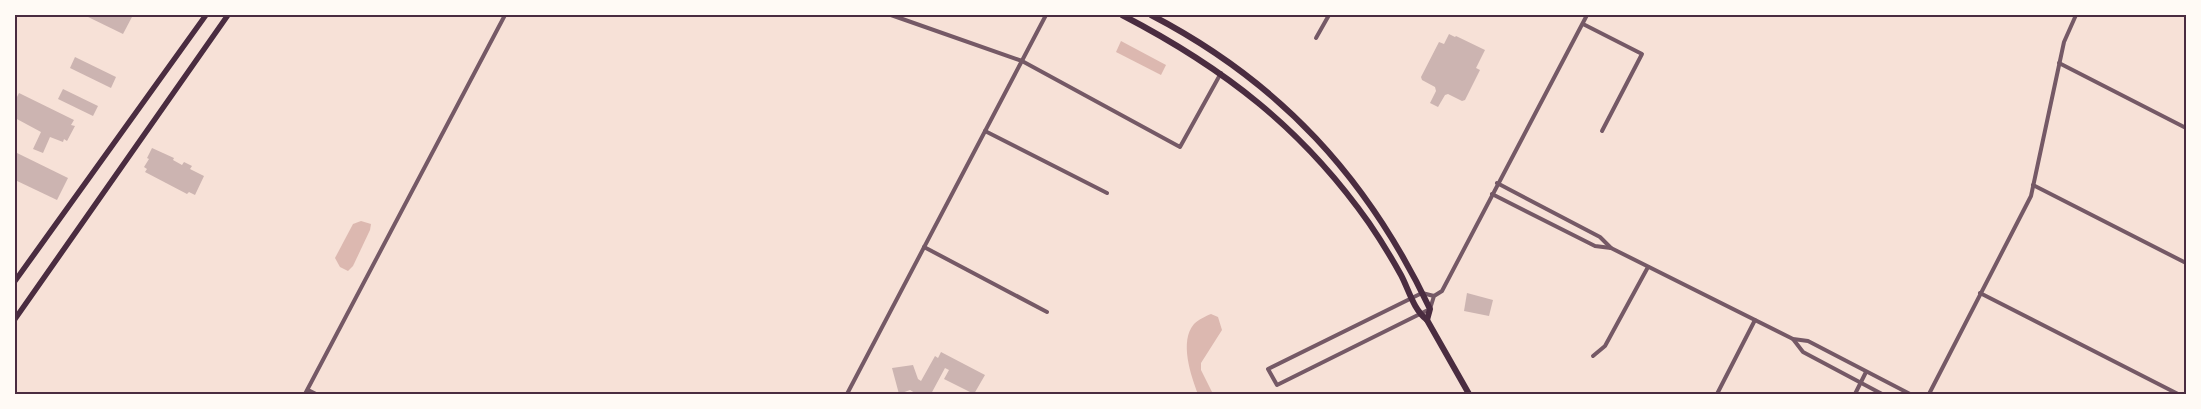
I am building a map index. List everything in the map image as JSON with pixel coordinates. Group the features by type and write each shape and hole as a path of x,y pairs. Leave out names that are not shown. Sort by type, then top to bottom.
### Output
{"main road":[{"path":"15,281 206,15"},
{"path":"15,319 228,15"},
{"path":"1122,15 1157,33 1221,73 1290,130 1338,183 1369,224 1401,275 1419,313 1427,320 1469,394"},
{"path":"1151,15 1222,58 1272,96 1301,122 1329,152 1374,209 1394,239 1430,309 1427,320"}],"street":[{"path":"316,394 306,392 401,215 467,83 505,15"},
{"path":"891,15 1022,61 1180,146 1221,73"},
{"path":"847,394 1046,15"},
{"path":"1316,38 1329,15"},
{"path":"1434,296 1422,293 1268,369 1277,385 1430,309 1434,296 1442,291 1497,183 1587,15"},
{"path":"1929,394 2031,196 2064,42 2076,15"},
{"path":"1583,24 1642,54 1602,131"},
{"path":"2059,63 2186,128"},
{"path":"985,131 1107,193"},
{"path":"1497,183 1600,237 1611,248"},
{"path":"2033,185 2186,263"},
{"path":"1492,194 1595,246 1611,248 1793,338 1808,341 1910,394"},
{"path":"924,247 1047,312"},
{"path":"1593,356 1605,346 1648,266"},
{"path":"1980,293 2178,394"},
{"path":"1717,394 1755,320"},
{"path":"1793,338 1803,352 1882,394"},
{"path":"1855,394 1866,372"}],"shaded area":[{"path":"1121,41 1166,65 1161,75 1116,52"},
{"path":"361,221 371,224 370,230 353,266 348,271 340,267 335,258 353,224"},
{"path":"1211,314 1218,317 1222,330 1201,363 1201,370 1213,394 1198,394 1188,359 1187,340 1194,324"}],"building":[{"path":"84,15 133,15 123,34"},
{"path":"1449,34 1485,50 1476,68 1480,70 1465,100 1462,101 1448,94 1445,95 1438,107 1430,103 1436,91 1435,87 1422,80 1421,77 1439,42 1444,44"},
{"path":"75,57 116,77 111,88 70,68"},
{"path":"63,89 98,106 93,116 58,99"},
{"path":"19,93 74,120 71,125 75,126 67,141 64,139 63,142 50,137 43,153 33,149 41,132 15,118 15,96 17,97"},
{"path":"152,148 174,158 173,160 182,165 184,162 192,166 190,169 204,176 195,195 189,192 187,194 145,172 147,169 144,167 149,159 147,158"},
{"path":"15,152 68,178 57,200 15,180"},
{"path":"1467,293 1493,300 1489,316 1464,311"},
{"path":"941,352 985,375 974,394 944,379 949,370 945,368 931,394 913,394 915,393 910,390 899,394 892,368 913,365 918,379 921,381 935,356 938,358"}]}
